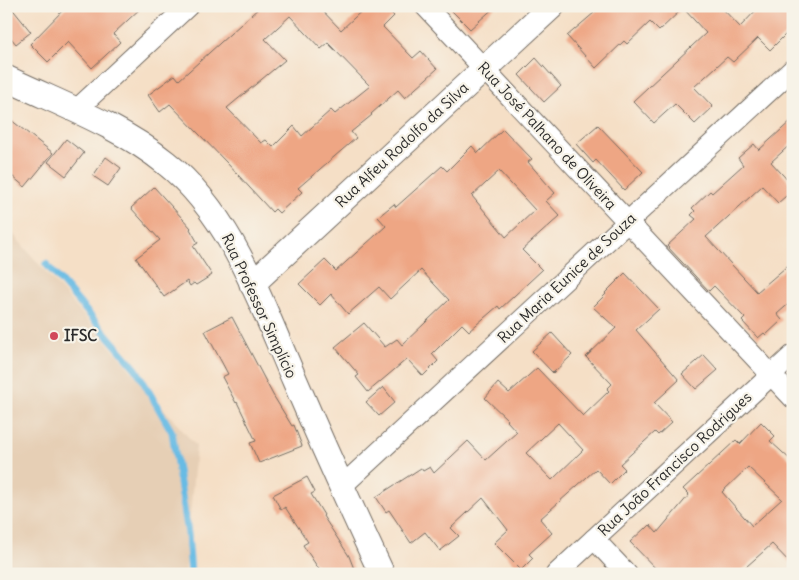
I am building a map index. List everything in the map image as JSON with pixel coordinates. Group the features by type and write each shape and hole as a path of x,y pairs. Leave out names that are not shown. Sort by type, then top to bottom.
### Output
{"street":[{"path":"75,111 188,6"},
{"name":"Rua José Palhano de Oliveira","path":"424,6 793,398"},
{"name":"Rua Alfeu Rodolfo da Silva","path":"252,284 552,6"},
{"name":"Rua Maria Eunice de Souza","path":"341,487 793,69"},
{"name":"Rua Professor Simplício","path":"6,78 139,143 167,163 192,187 220,222 252,284 341,487 382,574"},
{"name":"Rua João Francisco Rodrigues","path":"556,574 793,355"},
{"path":"594,539 627,574"}],"shaded area":[{"name":"IFSC","path":"6,226 196,446 185,574 6,574"}],"building":[{"path":"6,6 10,6 31,32 16,44 6,32"},
{"path":"67,6 143,6 113,34 120,42 92,68 68,42 48,62 30,44"},
{"path":"261,6 318,6 341,30 367,6 385,6 394,16 383,27 413,58 421,51 437,69 405,98 398,90 351,132 356,138 298,188 302,192 279,213 275,209 272,212 170,104 160,112 148,95 175,75 179,80","holes":["290,16 321,49 328,43 370,86 335,114 331,110 302,136 294,126 273,147 266,140 261,143 227,108 285,60 265,39"]},
{"path":"447,6 496,6 470,29"},
{"path":"602,6 720,6 740,27 760,6 793,6 793,27 770,50 758,38 733,62 727,57 694,87 713,107 695,124 675,104 654,123 633,101 706,33 683,8 659,31 650,22 627,44 624,41 596,68 567,36"},
{"path":"536,58 561,86 544,102 519,75"},
{"path":"6,116 53,153 25,187 6,171"},
{"path":"793,119 793,142 771,162 793,186 793,190 778,203 762,186 706,237 757,292 793,261 793,300 777,314 782,320 766,335 764,333 758,338 742,321 745,318 714,286 709,291 667,246 696,219 691,215 695,211 692,208 743,165 738,158 754,144 759,150"},
{"path":"598,125 643,172 624,190 596,160 593,163 576,144"},
{"path":"503,129 532,159 528,162 555,193 546,201 560,216 522,250 542,270 500,309 498,306 469,331 462,324 432,354 438,361 423,376 407,359 368,392 356,377 359,375 335,347 364,323 385,347 397,339 402,345 449,300 421,270 390,299 379,287 348,314 331,294 320,305 299,284 325,260 336,271 386,226 378,217 394,204 396,207 442,166 447,171 472,146 478,153","holes":["499,171 535,210 506,237 472,196"]},
{"path":"66,139 84,153 66,176 48,162"},
{"path":"106,157 121,168 108,186 93,176"},
{"path":"154,187 191,228 198,243 193,246 212,275 196,285 194,283 190,286 187,281 164,297 136,258 160,240 131,208"},
{"path":"625,273 659,309 636,330 679,380 654,403 672,422 658,435 655,432 620,464 625,469 610,484 596,469 540,519 552,533 529,554 533,558 521,570 494,543 508,530 483,498 451,528 459,536 440,551 425,532 411,543 389,510 386,512 376,497 421,468 423,471 430,467 434,473 468,441 486,460 517,432 508,420 485,398 498,383 509,393 537,368 583,416 609,391 607,389 612,384 586,357 616,328 593,307","holes":["558,423 583,450 552,480 526,453"]},
{"path":"232,317 273,395 292,426 294,425 302,446 259,463 250,443 256,441 237,402 222,377 228,374 205,331"},
{"path":"552,333 572,355 553,373 532,351"},
{"path":"704,355 718,370 696,389 682,374"},
{"path":"383,387 395,402 379,416 366,402"},
{"path":"761,422 775,436 770,441 793,462 793,566 772,544 738,574 661,574 630,542 650,525 657,533 689,495 683,489 736,440 740,444","holes":["748,467 782,499 752,526 722,492"]},
{"path":"307,477 315,492 311,494 349,556 356,574 322,574 303,545 308,542 285,507 281,510 273,495"}],"waterway":[{"path":"46,264 136,369 172,432 188,534 191,574"}],"place":[{"name":"IFSC","path":"54,336"}]}
